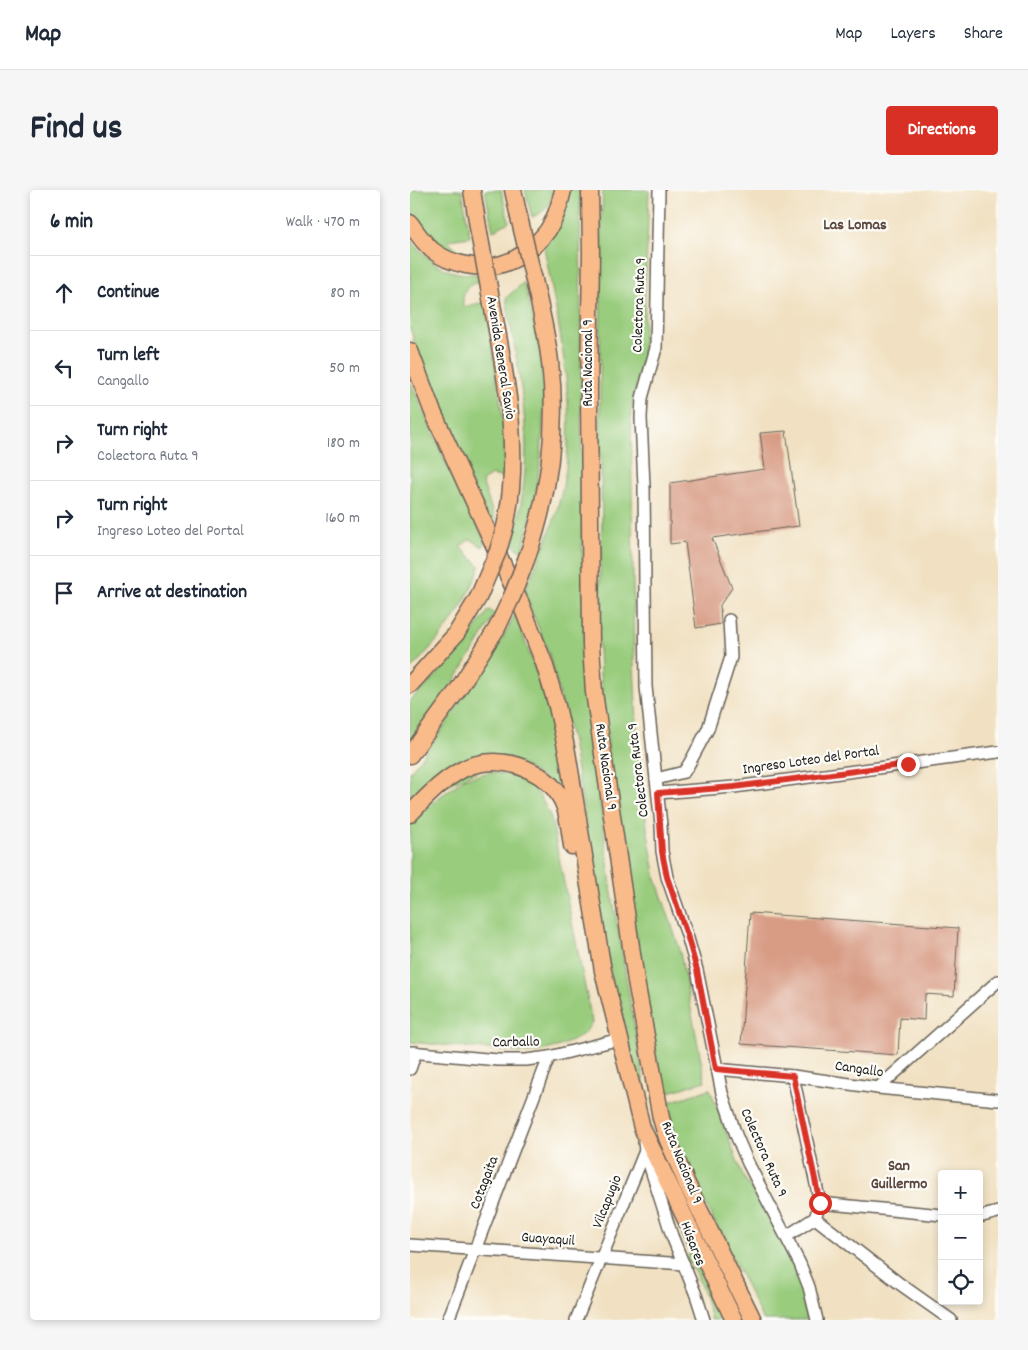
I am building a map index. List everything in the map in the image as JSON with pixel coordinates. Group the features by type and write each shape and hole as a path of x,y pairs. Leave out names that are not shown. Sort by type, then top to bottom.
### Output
{"highway":[{"name":"Avenida General Savio","path":"410,685 456,634 478,598 498,552 513,484 512,437 507,382 472,190"},
{"path":"410,756 457,691 497,628 526,560 546,491 552,442 548,348 512,190"},
{"path":"410,223 432,249 446,258 469,265 502,265 519,256 548,230 558,211 563,190"},
{"name":"Ruta Nacional 9","path":"590,190 589,390 592,664 594,692 628,929 656,1091 667,1138 687,1184 753,1320"},
{"path":"591,253 598,190"},
{"name":"Ruta Nacional 9","path":"410,350 432,410 520,604 544,663 568,752 603,971 642,1128 734,1320"},
{"path":"410,814 447,780 473,765 490,762 516,765 538,774 559,796 566,813 586,923 592,947 603,971"}],"street":[{"name":"Colectora Ruta 9","path":"659,190 656,348 642,398 641,418 644,486 646,687 658,793 662,852 667,877 697,970 722,1093 736,1135 765,1198 787,1236 809,1286 816,1320"},
{"path":"656,779 684,772 708,729 731,657 729,620"},
{"name":"Ingreso Loteo del Portal","path":"658,793 734,787 998,752"},
{"path":"878,1088 998,981"},
{"name":"Carballo","path":"413,1052 513,1061 530,1060 620,1039"},
{"path":"410,1069 413,1052"},
{"name":"Cotagaita","path":"448,1320 549,1057"},
{"name":"Cangallo","path":"716,1069 998,1100"},
{"path":"787,1236 815,1218 820,1203 793,1076"},
{"name":"Húsares","path":"642,1128 645,1151 672,1236 704,1320"},
{"name":"Vilcapugio","path":"576,1320 645,1151"},
{"path":"820,1203 938,1216"},
{"path":"983,1216 998,1212"},
{"path":"815,1218 900,1284 951,1320"},
{"name":"Guayaquil","path":"410,1245 684,1264"}],"green space":[{"path":"410,190 462,190 470,237 448,240 459,251 473,258 464,257 445,250 420,230 411,214"},
{"path":"485,190 501,190 509,222 493,231"},
{"path":"525,190 552,190 547,207 532,217"},
{"path":"568,190 580,190 582,540 586,695 612,894 648,1106 639,1087 612,981 572,741 549,654 524,592 558,507 565,475 568,442 566,377 562,344 544,247 553,235"},
{"path":"603,190 649,190 643,352 631,411 634,665 638,744 647,828 656,879 679,947 705,1081 663,1094 614,802 600,674 598,624 602,527 600,406"},
{"path":"410,240 439,266 456,273 477,274 478,282 470,285 465,291 463,307 485,302 505,432 504,478 492,475 482,481 495,520 492,525 464,469 421,362 410,328"},
{"path":"524,282 539,348 543,382 543,431 538,480 522,552 513,545 524,484 526,446 524,409 506,298"},
{"path":"410,380 451,474 485,541 483,547 470,539 460,547 480,566 474,582 451,622 410,670"},
{"path":"489,610 495,614 454,681 410,745 410,700 443,669"},
{"path":"515,614 540,683 555,736 564,790 509,757 410,802 410,772 437,737 489,659"},
{"path":"489,772 513,776 529,784 535,789 551,818 592,1022 584,1033 577,1038 563,1045 541,1051 527,1053 410,1042 410,824 437,799 464,779"},
{"path":"710,1089 743,1176 784,1243 801,1288 807,1320 763,1320 688,1168 673,1133 666,1103"},
{"path":"690,1252 724,1320 711,1320 699,1281 687,1259"}],"building":[{"path":"786,431 799,526 712,538 732,588 720,605 721,624 696,628 685,542 670,544 670,483 765,469 760,433"},
{"path":"750,913 958,928 954,996 925,994 924,1020 900,1018 898,1055 741,1044"}],"district":[{"name":"Las Lomas","path":"855,225"},
{"name":"San Guillermo","path":"899,1175"}],"route":[{"path":"820,1203 793,1076 716,1069 697,970 667,877 662,852 658,793 734,787 908,764"}]}
